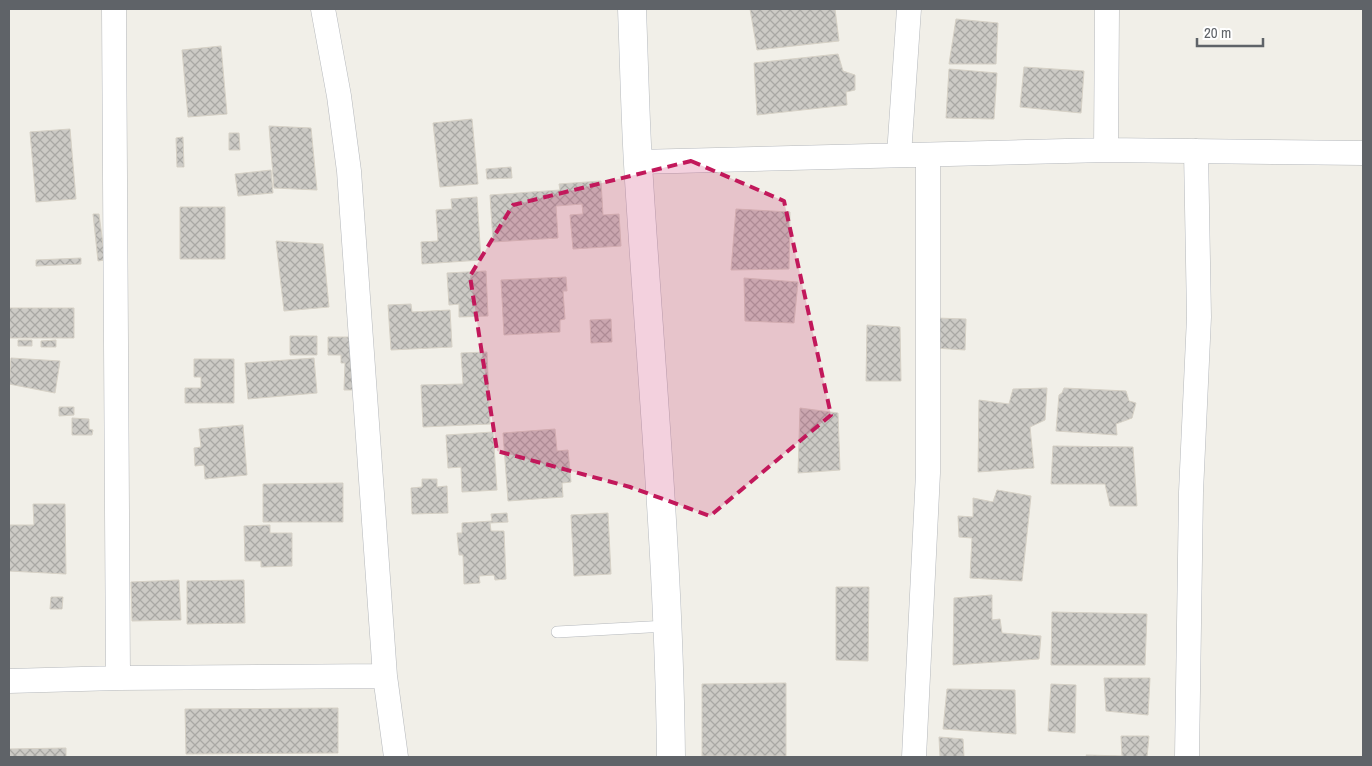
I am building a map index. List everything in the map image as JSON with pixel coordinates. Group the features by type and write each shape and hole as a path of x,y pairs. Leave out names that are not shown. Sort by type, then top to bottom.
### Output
{"street":[{"path":"114,9 118,678"},
{"path":"324,9 339,96 349,171 384,676 396,757"},
{"path":"632,9 638,162 670,676 671,757"},
{"path":"899,155 909,9"},
{"path":"1106,150 1107,9"},
{"path":"638,162 1106,150 1363,152"},
{"path":"1187,757 1191,492 1199,316 1196,151"},
{"path":"914,757 928,473 928,155"},
{"path":"9,681 118,678 384,676"}],"lane":[{"path":"557,632 667,626"}],"highlighted area":[{"path":"691,161 784,201 831,415 710,516 630,487 497,451 470,276 513,205"}],"building":[{"path":"750,9 835,9 839,41 757,50"},
{"path":"956,19 998,23 996,64 949,64"},
{"path":"221,46 227,114 188,117 182,50"},
{"path":"838,54 843,71 855,75 855,90 846,92 847,105 757,115 754,63"},
{"path":"1024,67 1084,71 1081,113 1020,107"},
{"path":"949,69 997,73 994,119 946,118"},
{"path":"472,119 478,184 440,187 433,123"},
{"path":"269,126 311,128 317,190 274,188"},
{"path":"70,129 76,199 36,202 30,132"},
{"path":"229,133 239,133 240,150 229,150"},
{"path":"183,137 184,167 177,167 176,138"},
{"path":"511,167 512,178 487,179 486,169"},
{"path":"271,170 273,193 238,196 235,174"},
{"path":"601,181 603,215 619,214 621,246 573,249 570,215 583,214 582,204 556,206 558,238 493,242 490,195 560,190 559,184"},
{"path":"477,197 481,260 422,264 421,242 438,241 436,210 452,209 451,199"},
{"path":"180,207 225,207 225,259 180,259"},
{"path":"736,209 790,212 789,269 731,270"},
{"path":"93,214 99,214 105,260 98,261"},
{"path":"276,241 323,244 329,307 284,311"},
{"path":"81,258 81,264 36,266 36,260"},
{"path":"486,271 488,316 459,317 459,304 449,305 447,273"},
{"path":"566,277 567,291 563,291 565,319 560,320 560,332 504,335 501,280"},
{"path":"744,278 798,282 794,323 745,321"},
{"path":"411,304 412,312 450,310 452,347 391,350 388,305"},
{"path":"9,308 74,308 74,338 9,338"},
{"path":"936,318 966,319 965,350 935,348"},
{"path":"611,319 612,342 591,343 590,320"},
{"path":"867,325 900,327 901,381 866,381"},
{"path":"290,336 317,336 317,355 290,355"},
{"path":"328,337 353,337 353,390 344,390 345,363 341,363 341,355 328,355"},
{"path":"18,340 32,340 32,346 18,346"},
{"path":"56,340 56,347 41,347 41,341"},
{"path":"487,352 490,424 423,427 421,385 463,384 461,353"},
{"path":"11,358 60,361 55,393 9,384"},
{"path":"314,358 317,393 248,399 245,363"},
{"path":"194,359 234,359 234,403 185,403 185,388 201,388 201,377 194,377"},
{"path":"1047,388 1045,420 1030,427 1034,468 978,472 979,400 1009,404 1013,389"},
{"path":"1064,388 1126,391 1129,401 1136,403 1132,418 1116,424 1117,435 1056,431 1059,395"},
{"path":"59,407 74,407 74,415 59,416"},
{"path":"800,408 838,413 840,470 798,473"},
{"path":"72,418 89,419 89,429 93,430 92,435 72,435"},
{"path":"243,425 247,475 205,479 204,465 195,466 194,448 201,447 199,429"},
{"path":"555,429 557,451 568,450 571,482 562,483 563,497 508,501 503,433"},
{"path":"493,432 497,490 462,492 461,467 448,468 446,435"},
{"path":"1053,446 1133,447 1137,506 1110,506 1105,484 1051,484"},
{"path":"422,479 437,479 437,487 447,486 448,513 412,514 411,488 422,487"},
{"path":"343,483 343,522 263,522 263,484"},
{"path":"997,490 1031,496 1022,581 970,578 972,538 959,537 958,516 973,517 973,498 993,502"},
{"path":"33,504 65,504 66,574 9,571 9,525 34,525"},
{"path":"507,513 508,522 490,523 491,531 504,531 506,579 495,580 494,575 479,576 480,583 464,584 463,555 459,555 457,533 462,533 462,523 492,521 491,514"},
{"path":"608,513 611,574 574,576 571,515"},
{"path":"270,525 270,533 292,533 292,566 261,567 261,561 245,561 244,526"},
{"path":"179,580 181,620 132,621 131,582"},
{"path":"244,580 245,623 187,624 187,581"},
{"path":"836,587 869,587 868,661 836,660"},
{"path":"992,595 992,620 1000,619 1002,633 1041,636 1039,659 953,665 954,598"},
{"path":"51,597 63,597 62,609 50,609"},
{"path":"1052,612 1147,614 1145,665 1051,665"},
{"path":"1104,678 1150,678 1148,715 1106,711"},
{"path":"786,683 786,756 702,756 702,684"},
{"path":"1051,684 1076,685 1075,733 1048,731"},
{"path":"947,689 1015,690 1016,734 943,729"},
{"path":"338,708 338,753 186,754 185,709"},
{"path":"1121,736 1149,736 1147,757 1087,757 1086,755 1122,756"},
{"path":"939,737 963,739 964,757 940,757"},
{"path":"66,748 66,757 9,757 9,749"}]}
